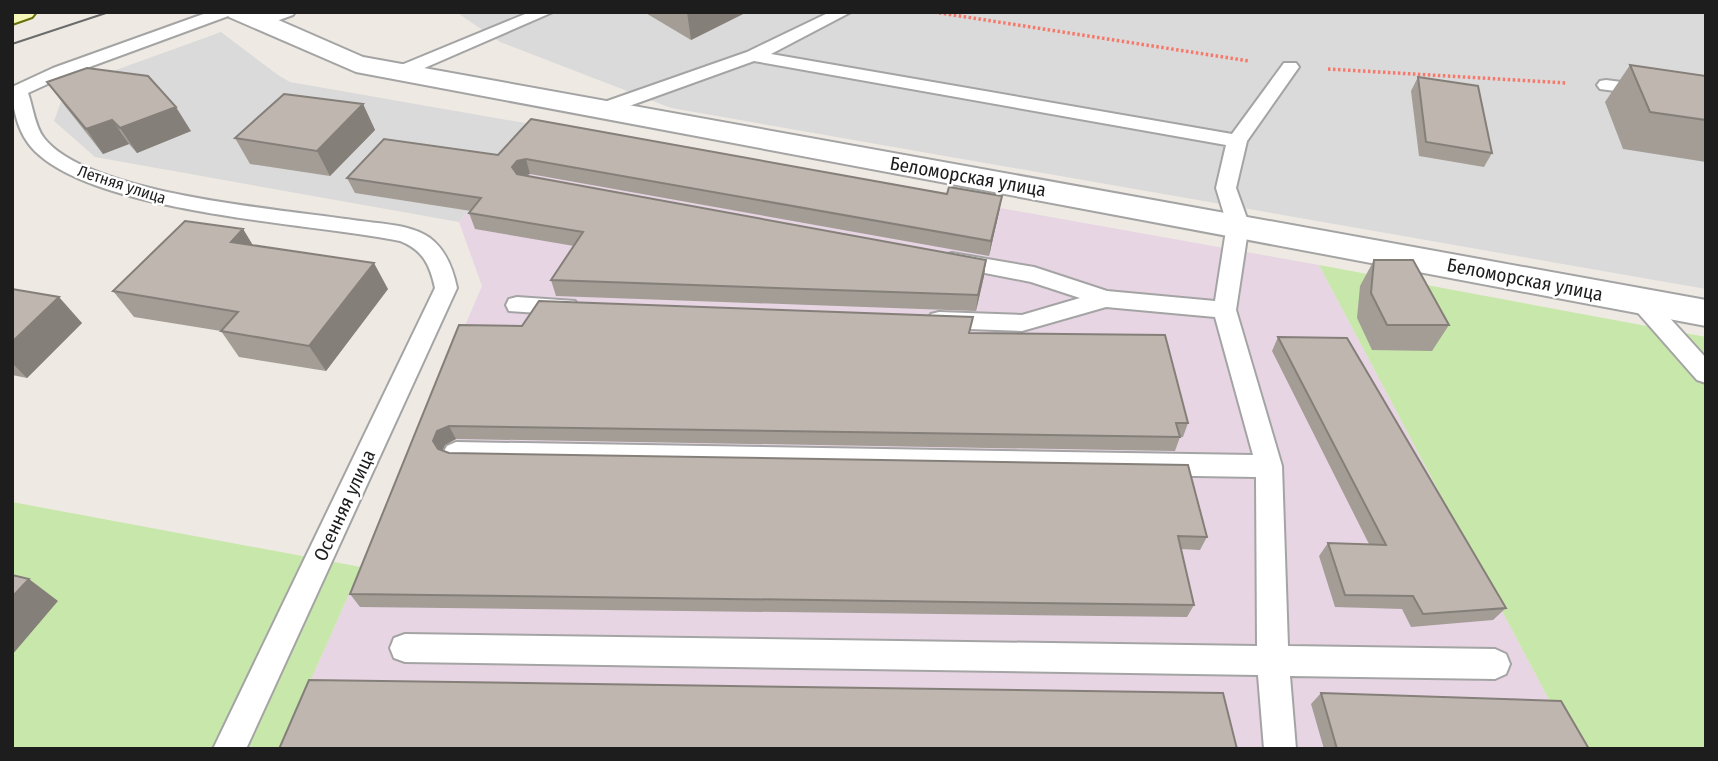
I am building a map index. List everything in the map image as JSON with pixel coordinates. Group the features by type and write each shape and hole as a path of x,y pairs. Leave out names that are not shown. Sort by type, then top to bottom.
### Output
{"main road":[{"path":"12,16 23,12"}],"street":[{"name":"Беломорская улица","path":"248,17 356,64 1706,313"}],"lane":[{"name":"Летняя улица","path":"225,12 58,72 15,92 36,140 60,162 114,184 172,200 331,222 412,238 439,259"},
{"path":"248,17 287,12"},
{"path":"400,72 545,12"},
{"path":"600,110 753,56 842,12"},
{"path":"753,56 1237,141"},
{"path":"1280,749 1273,663 1269,466 1226,310 1238,225 1226,188 1237,141 1290,67"},
{"path":"1606,85 1706,98"},
{"path":"925,255 1034,275 1106,299 1226,310"},
{"name":"Осенняя улица","path":"229,749 446,288 439,259"},
{"path":"913,320 1023,323 1106,299"},
{"path":"1640,300 1706,374"},
{"path":"517,305 585,308"},
{"path":"456,453 1269,466"},
{"path":"405,648 1273,663 1495,664"}],"shaded area":[{"path":"456,12 1706,12 1706,289 671,108 500,42"},
{"path":"221,32 290,82 542,126 459,222 95,157 54,121 66,88"},
{"path":"542,126 1319,265 1575,749 280,749 482,286 459,222"}],"green space":[{"path":"1319,265 1706,337 1706,749 1575,749"},
{"path":"12,502 361,567 280,749 12,749"}],"building":[{"path":"1630,65 1706,76 1706,120 1650,112"},
{"path":"87,68 148,76 176,107 120,128 112,120 86,129 47,82"},
{"path":"1418,77 1478,86 1492,153 1426,142"},
{"path":"284,94 363,104 317,151 235,138"},
{"path":"531,119 947,194 949,187 1002,196 991,241 526,159 517,161 512,167 517,174 986,260 978,295 551,280 583,232 469,213 481,198 347,178 384,139 498,155"},
{"path":"185,221 243,229 231,242 374,263 309,346 221,331 238,312 113,291"},
{"path":"1374,260 1413,260 1449,325 1387,325 1371,293"},
{"path":"12,289 59,297 12,342"},
{"path":"539,301 973,317 969,333 1165,335 1188,423 1176,423 1180,437 449,426 437,431 433,441 438,449 449,453 1188,465 1207,537 1178,536 1194,605 350,594 459,325 522,326"},
{"path":"1278,337 1347,338 1506,608 1423,614 1413,596 1345,595 1328,543 1386,545"},
{"path":"12,575 29,579 12,597"},
{"path":"309,680 1223,693 1237,749 279,749"},
{"path":"1321,693 1561,701 1589,749 1337,749"}],"tram line":[{"path":"12,44 109,12"}]}
